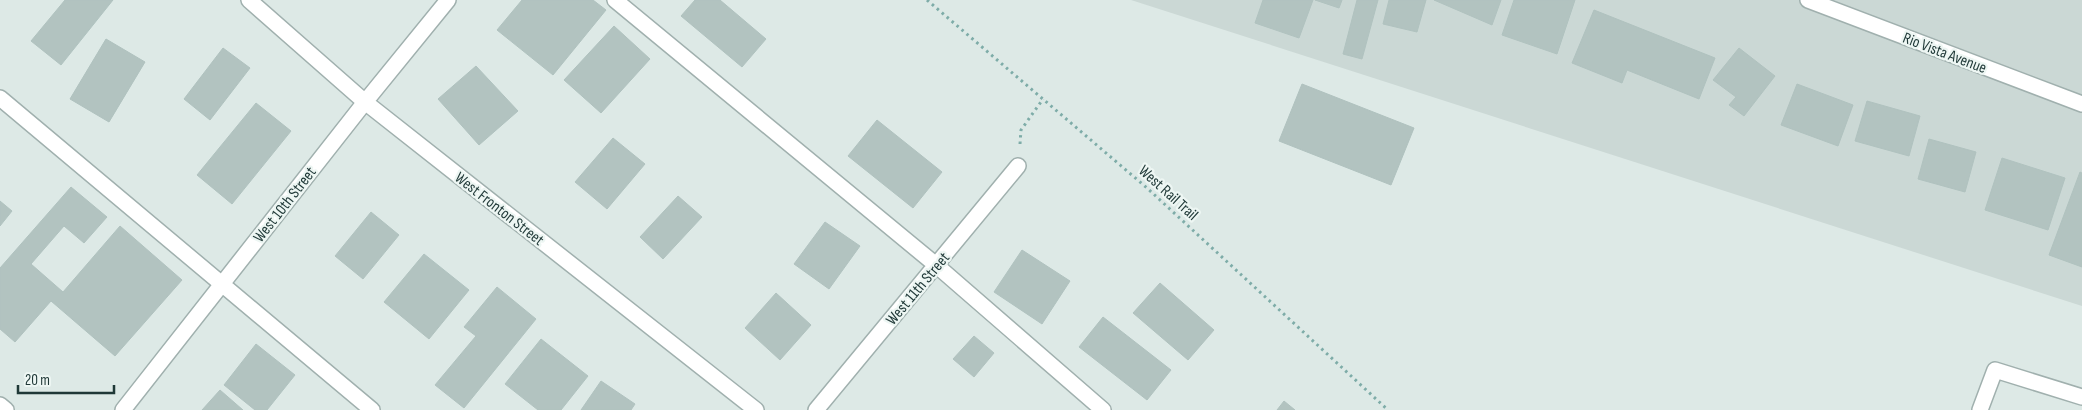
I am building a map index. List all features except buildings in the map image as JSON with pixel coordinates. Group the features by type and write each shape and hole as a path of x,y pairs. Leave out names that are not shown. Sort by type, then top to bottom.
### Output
{"street":[{"name":"West Fronton Street","path":"250,0 365,102 756,410"},
{"name":"West 10th Street","path":"123,410 365,102 448,0"},
{"path":"615,0 936,265 1103,410"},
{"name":"Rio Vista Avenue","path":"1808,0 2082,104"},
{"path":"0,98 372,410"},
{"name":"West 11th Street","path":"816,410 1018,166"},
{"path":"1980,410 1995,370 2082,397"},
{"path":"0,405 6,410"}],"path":[{"name":"West Rail Trail","path":"927,0 1147,188 1388,410"},
{"path":"1018,166 1021,130 1043,99"}],"shaded area":[{"path":"1131,0 2082,0 2082,306"}]}
